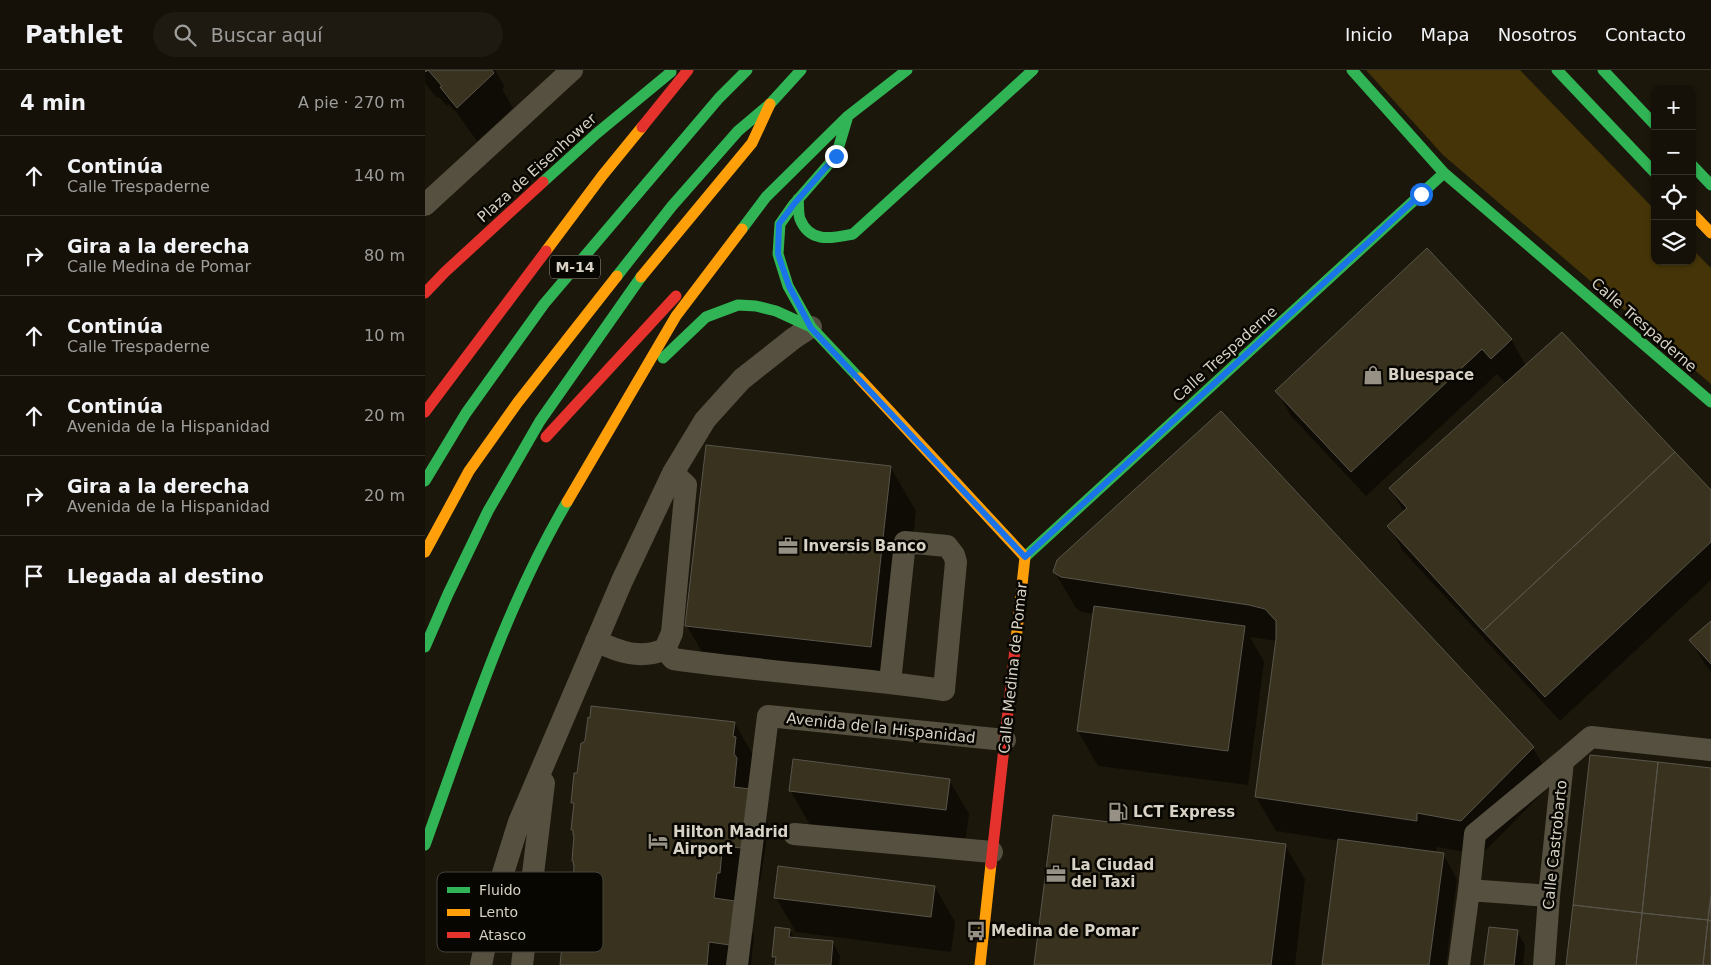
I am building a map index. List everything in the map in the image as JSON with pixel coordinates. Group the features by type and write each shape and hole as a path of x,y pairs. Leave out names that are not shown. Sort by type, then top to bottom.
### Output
{"main road":[{"name":"Plaza de Eisenhower","path":"425,293 445,272 596,134 674,70"},
{"name":"M-14","path":"425,412 603,176 688,70"},
{"name":"M-14","path":"425,481 466,413 544,304 719,98 747,70"},
{"path":"425,552 469,471 518,402 672,206 738,131 770,104 801,70"},
{"path":"426,843 495,652 547,536 676,316 766,197 848,116 907,70"},
{"path":"798,199 800,219 809,233 828,239 853,234 1033,70"},
{"name":"Calle Trespaderne","path":"1352,70 1444,173 1711,402"},
{"path":"1557,70 1651,169"},
{"path":"1603,70 1651,121"},
{"path":"425,647 488,510 540,421 634,285 752,143 770,104"},
{"path":"848,116 836,156 779,224 778,254 789,286 811,328 1025,557"},
{"path":"1696,169 1711,185"},
{"name":"Calle Trespaderne","path":"1025,557 1444,173"},
{"path":"1696,217 1711,233"},
{"path":"504,482 672,300 718,260"},
{"path":"640,379 706,317 738,305 756,306 776,311 811,328"},
{"name":"Calle Medina de Pomar","path":"980,965 1025,557"}],"street":[{"path":"425,205 572,70"},
{"path":"503,872 519,822 547,755 622,581 673,473 705,420 742,379 794,338 811,328"},
{"path":"596,641 619,652 652,655 665,649 672,633 687,485 673,473"},
{"path":"665,649 673,659 698,663 890,682 944,690 957,562 947,546 905,542 890,682"},
{"name":"Avenida de la Hispanidad","path":"737,965 768,716 1005,740"},
{"name":"Calle Castrobarto","path":"1544,965 1563,761 1591,737 1711,750"},
{"path":"533,872 547,755"},
{"path":"1459,965 1475,834 1563,761"},
{"path":"794,834 992,852"},
{"path":"1469,890 1549,896"},
{"path":"481,965 484,952"},
{"path":"522,965 524,952"}],"shaded area":[{"path":"1366,70 1520,70 1651,206 1651,265 1696,265 1696,253 1711,268 1711,384 1443,155"}],"building":[{"path":"428,70 492,70 494,73 457,108"},
{"name":"Bluespace","path":"1427,248 1512,339 1491,359 1482,349 1351,472 1275,391"},
{"path":"1562,332 1675,452 1483,631 1387,526 1407,508 1389,488"},
{"path":"1221,411 1534,747 1461,821 1417,813 1417,821 1255,797 1276,639 1276,621 1265,609 1249,605 1061,577 1053,572 1057,560"},
{"name":"Inversis Banco","path":"706,445 891,466 871,647 685,626"},
{"path":"1675,452 1711,490 1711,542 1545,697 1483,631"},
{"path":"1094,606 1245,626 1228,751 1077,731"},
{"path":"1711,621 1711,664 1689,640"},
{"name":"Hilton Madrid Airport","path":"591,706 735,722 733,736 736,737 734,754 737,758 734,787 750,789 741,848 725,846 724,851 722,851 720,873 717,873 714,898 735,901 730,945 709,942 707,965 560,965 561,952 603,952 603,872 574,872 572,861 574,835 573,830 571,830 574,803 571,803 574,773 577,773 581,743 585,740 588,717 590,718"},
{"path":"1590,755 1658,762 1642,913 1573,905"},
{"path":"793,759 950,779 946,810 789,791"},
{"path":"1658,762 1711,768 1711,895 1708,920 1642,913"},
{"path":"1053,815 1286,844 1271,965 1034,965"},
{"path":"1338,839 1444,853 1429,965 1322,965"},
{"path":"778,866 935,886 931,917 774,898"},
{"path":"1711,895 1711,921 1708,920"},
{"path":"1573,905 1642,913 1636,965 1566,965"},
{"path":"1642,913 1708,920 1703,965 1636,965"},
{"path":"1708,920 1711,921 1711,965 1703,965"},
{"path":"775,927 790,929 789,937 833,941 831,965 775,965 776,957 772,957"},
{"path":"1489,927 1518,930 1514,965 1484,965"}],"traffic: fast":[{"path":"425,481 466,413 544,304 719,98 747,70"},
{"path":"617,276 672,206 738,131 770,104 801,70"},
{"path":"859,378 811,327 788,286 778,254 780,224 794,204 836,156 848,116 907,70"},
{"path":"798,199 800,219 804,227 816,236 830,238 853,234 1033,70"},
{"path":"1352,70 1444,173 1711,402"},
{"path":"1557,70 1651,169"},
{"path":"1603,70 1651,121"},
{"path":"543,182 596,134 671,72"},
{"path":"742,229 766,197 848,116"},
{"path":"1696,169 1711,185"},
{"path":"1025,557 1444,173"},
{"path":"425,647 488,511 540,421 641,277"},
{"path":"663,358 706,317 738,305 756,306 776,311 811,327"},
{"path":"425,845 505,627 524,584 567,502"}],"traffic: slow":[{"path":"641,277 752,143 770,104"},
{"path":"546,251 602,176 642,127"},
{"path":"1696,217 1711,233"},
{"path":"567,502 676,316 742,229"},
{"path":"425,552 469,471 518,402 617,276"},
{"path":"859,378 1025,557 1016,640"},
{"path":"980,965 991,864"}],"traffic: jam":[{"path":"642,127 688,70"},
{"path":"425,293 445,272 543,182"},
{"path":"425,412 546,251"},
{"path":"546,437 676,296"},
{"path":"991,864 1016,640"}],"place":[{"name":"Bluespace","path":"1373,375"},
{"name":"Inversis Banco","path":"788,546"},
{"name":"LCT Express","path":"1118,812"},
{"name":"Hilton Madrid Airport","path":"658,841"},
{"name":"La Ciudad del Taxi","path":"1056,874"},
{"name":"Medina de Pomar","path":"976,931"}],"route":[{"path":"836,156 779,224 778,254 789,286 811,328 1025,557 1421,194"}]}
